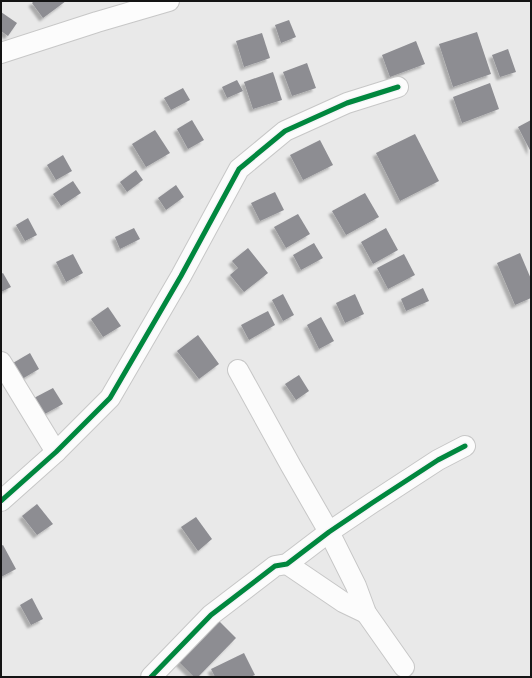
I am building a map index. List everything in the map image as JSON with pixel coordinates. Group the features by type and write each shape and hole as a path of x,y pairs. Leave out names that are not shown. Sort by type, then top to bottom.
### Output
{"street":[{"path":"1,53 97,22 169,1"},
{"path":"1,501 56,452 110,398 180,276 238,169 284,131 347,103 398,87"},
{"path":"1,362 56,452"},
{"path":"238,370 329,532 350,572 366,613 404,667"},
{"path":"151,677 211,615 275,566 287,564 329,532 438,460 465,446"},
{"path":"287,564 343,602 366,613"}],"building":[{"path":"34,1 66,1 43,18 32,3"},
{"path":"1,12 17,23 8,36 1,31"},
{"path":"289,20 296,37 281,43 275,25"},
{"path":"477,32 491,74 453,87 439,44"},
{"path":"262,33 270,58 244,67 236,41"},
{"path":"416,41 425,64 390,77 382,55"},
{"path":"508,49 516,72 500,77 492,55"},
{"path":"307,63 316,88 292,96 283,72"},
{"path":"273,72 282,100 253,109 244,82"},
{"path":"237,80 243,91 227,98 222,87"},
{"path":"490,83 499,109 462,123 453,97"},
{"path":"183,88 190,100 171,110 164,98"},
{"path":"192,120 204,140 188,149 177,129"},
{"path":"531,120 531,152 518,127"},
{"path":"155,130 170,153 146,167 132,144"},
{"path":"415,134 439,181 400,201 376,153"},
{"path":"320,140 333,165 303,180 290,155"},
{"path":"63,155 72,171 56,180 47,165"},
{"path":"136,170 143,180 127,192 120,182"},
{"path":"73,181 81,193 61,206 53,194"},
{"path":"176,185 184,197 166,210 158,198"},
{"path":"275,192 284,210 260,221 251,203"},
{"path":"365,193 379,217 346,235 332,211"},
{"path":"298,214 310,234 286,248 274,227"},
{"path":"28,218 37,235 25,241 16,225"},
{"path":"134,228 140,239 120,249 115,237"},
{"path":"386,228 398,250 373,264 361,242"},
{"path":"314,243 323,258 301,270 293,255"},
{"path":"248,248 268,273 244,292 230,275 238,268 232,261"},
{"path":"520,253 531,279 531,298 515,305 497,263"},
{"path":"73,254 83,273 66,282 56,262"},
{"path":"404,254 415,275 388,289 377,268"},
{"path":"3,273 11,287 1,292 1,274"},
{"path":"423,288 429,301 406,311 401,299"},
{"path":"283,294 294,315 283,321 272,300"},
{"path":"355,294 364,314 345,323 336,303"},
{"path":"108,307 121,326 103,337 91,319"},
{"path":"268,311 275,325 249,340 241,325"},
{"path":"321,317 334,341 319,349 307,325"},
{"path":"198,335 219,364 199,379 177,351"},
{"path":"30,353 39,369 22,379 13,363"},
{"path":"299,375 309,391 296,400 285,384"},
{"path":"53,388 63,404 43,415 34,398"},
{"path":"37,504 53,524 37,535 22,516"},
{"path":"196,517 212,539 198,551 181,527"},
{"path":"3,545 16,569 1,577 1,546"},
{"path":"32,598 43,619 31,625 20,605"},
{"path":"218,620 236,638 198,677 194,677 178,661"},
{"path":"244,653 255,675 250,677 215,677 211,669"}],"cycle path":[{"path":"1,501 56,452 110,398 181,276 239,169 285,131 347,103 398,87"},
{"path":"151,677 211,615 275,566 287,564 329,532 372,503 438,460 465,446"}]}
